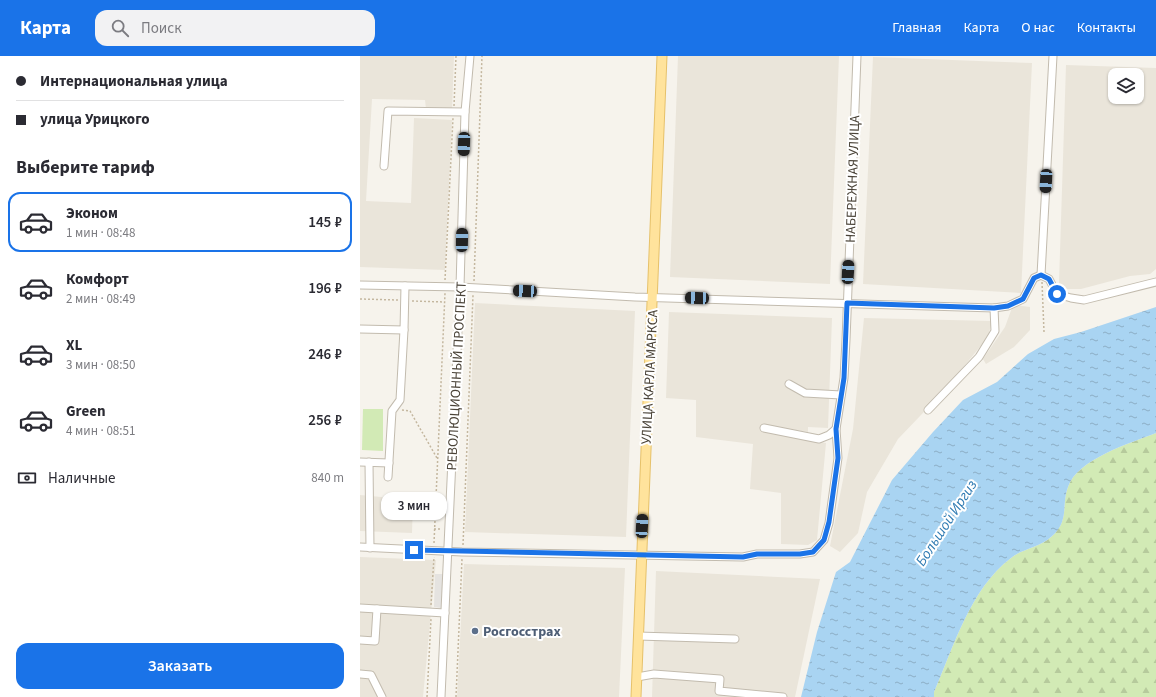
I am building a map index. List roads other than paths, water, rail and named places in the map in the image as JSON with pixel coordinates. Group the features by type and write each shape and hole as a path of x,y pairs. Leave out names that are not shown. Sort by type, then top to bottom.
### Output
{"main road":[{"name":"УЛИЦА КАРЛА МАРКСА","path":"636,697 662,56"}],"street":[{"name":"РЕВОЛЮЦИОННЫЙ ПРОСПЕКТ","path":"441,697 460,287 465,112 470,56"},
{"name":"НАБЕРЕЖНАЯ УЛИЦА","path":"641,554 743,557 757,554 784,556 813,552 824,540 829,522 838,458 836,429 844,378 857,56"},
{"path":"1041,275 1053,56"},
{"path":"384,166 388,111 465,112"},
{"path":"360,285 460,287 653,297 994,308 1008,306 1023,299 1034,278 1041,275 1049,279 1057,294 1084,300 1156,282"},
{"path":"388,477 392,411 400,400 405,286"},
{"path":"928,410 979,357 995,331 994,308"},
{"path":"360,329 404,330"},
{"path":"789,384 804,393 841,396"},
{"path":"764,428 819,439 829,435 836,429"},
{"path":"360,462 389,463"},
{"path":"370,462 370,548"},
{"path":"360,547 462,552 641,554"},
{"path":"360,608 445,613"},
{"path":"360,640 375,641 376,609"},
{"path":"638,636 735,639"},
{"path":"360,674 371,675 382,697"},
{"path":"637,677 654,674 720,679 720,690 783,697"}],"water":[{"name":"Большой Иргиз","path":"1156,307 1156,433 1106,453 1082,468 1073,477 1066,494 1063,519 1057,531 1047,540 1020,552 1011,558 984,586 974,602 956,638 934,692 934,697 801,697 817,632 836,572 850,562 892,480 933,432 963,400 997,382 1028,354 1054,339 1081,332"}],"place":[{"name":"Росгосстрах","path":"475,631"}]}
